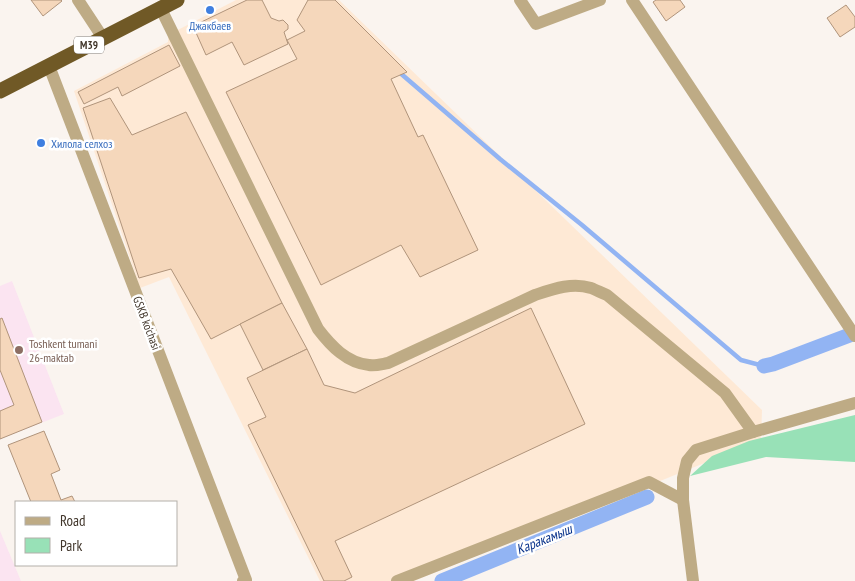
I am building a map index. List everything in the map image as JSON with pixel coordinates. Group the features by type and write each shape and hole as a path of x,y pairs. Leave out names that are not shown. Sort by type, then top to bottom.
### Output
{"highway":[{"name":"M39","path":"0,90 177,0"}],"street":[{"path":"78,0 103,38"},
{"path":"520,0 536,24 600,0"},
{"path":"632,0 855,336"},
{"path":"161,9 318,329 341,354 355,362 370,365 388,363 535,295 572,286 590,288 606,295 726,393 753,432"},
{"name":"GSKB ko'chasi","path":"49,66 244,580"},
{"path":"692,581 683,500 683,478 687,462 696,450 855,403"},
{"path":"397,581 649,482 683,500"}],"shaded area":[{"path":"236,0 339,0 762,410 761,440 414,581 320,581 169,277 140,288 74,91 168,42 168,35"},
{"name":"Toshkent tumani 26-maktab","path":"12,281 64,414 0,439 0,286"},
{"path":"0,531 21,581 0,581"}],"green space":[{"path":"855,415 855,462 766,457 690,476 712,456 749,441"}],"building":[{"path":"31,0 61,0 62,1 43,16"},
{"path":"247,0 262,0 271,18 279,21 283,20 288,25 288,29 284,32 288,44 244,65 232,42 206,55 193,26"},
{"path":"308,0 335,0 407,72 391,79 418,137 423,135 478,250 420,277 401,245 321,285 226,92 297,59 287,40 305,31 297,20"},
{"path":"656,0 680,0 685,7 666,21 653,2"},
{"path":"846,5 855,17 855,27 840,37 827,18"},
{"path":"169,45 180,66 122,96 118,87 84,104 78,92"},
{"path":"110,98 132,135 186,112 282,303 211,339 171,269 139,278 83,108"},
{"path":"282,303 307,349 263,370 240,324"},
{"path":"531,308 585,424 335,541 352,577 344,581 324,581 248,425 266,417 247,378 307,349 324,385 355,393"},
{"path":"2,318 42,422 0,439 0,411 14,405 0,370 0,319"},
{"path":"44,431 60,470 51,474 61,500 72,496 74,501 31,501 8,445"}],"waterway":[{"path":"399,72 741,360 764,366"},
{"name":"Каракамыш","path":"764,366 855,333"},
{"name":"Каракамыш","path":"442,581 647,497"}],"place":[{"name":"Джакбаев","path":"210,10"},
{"name":"Хилола селхоз","path":"41,143"},
{"name":"Toshkent tumani 26-maktab","path":"19,350"}]}
